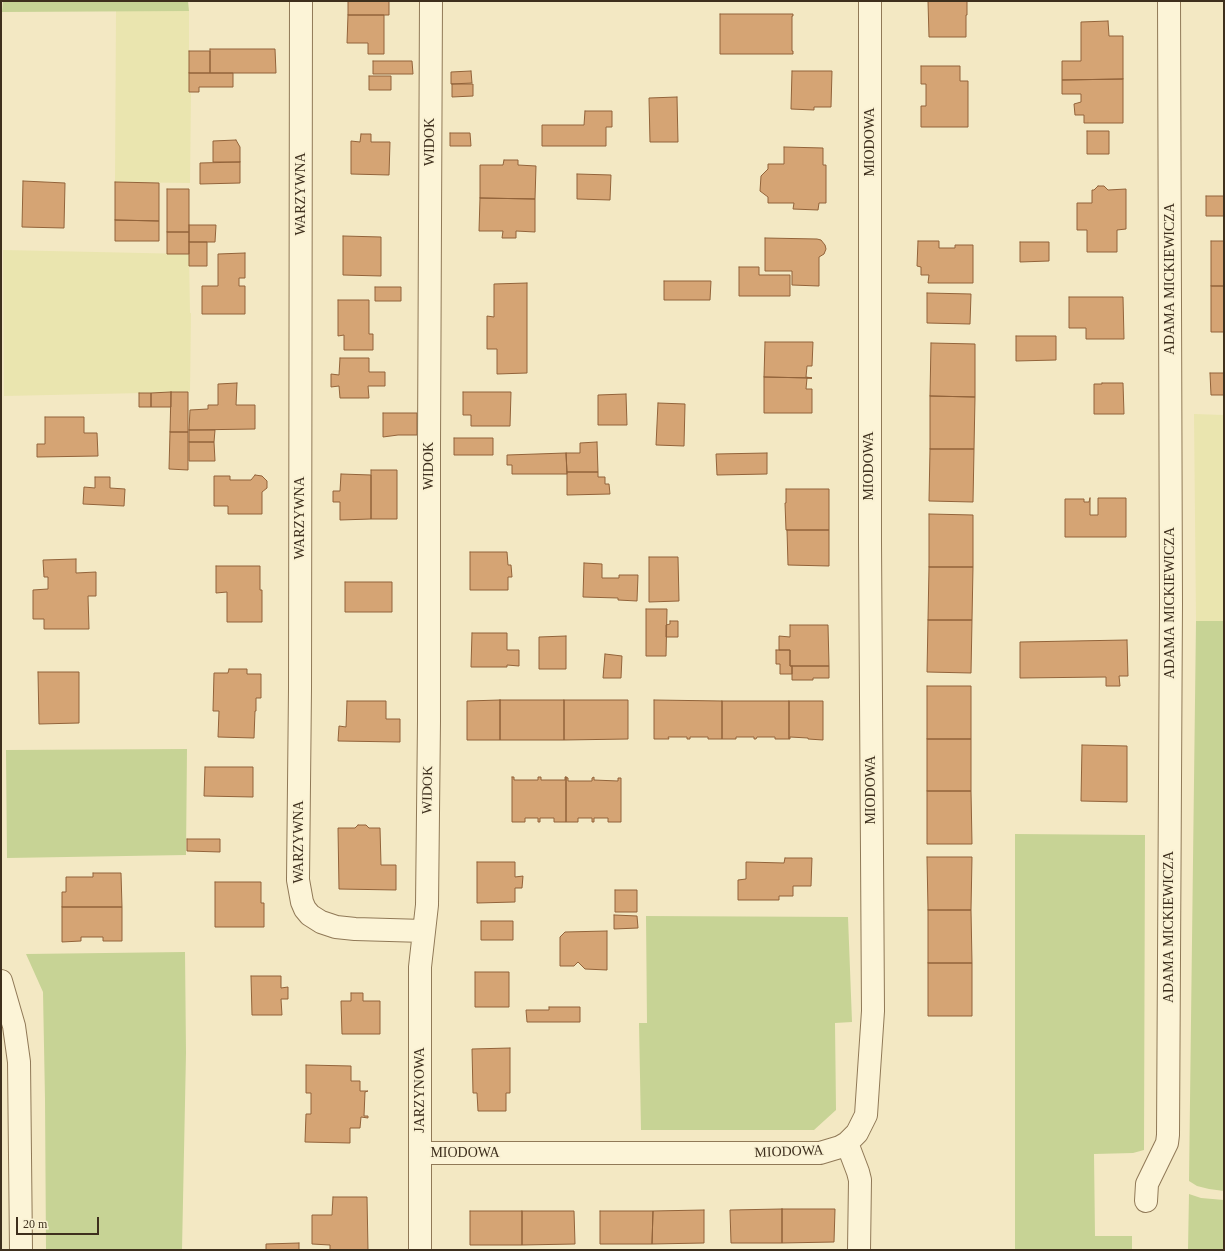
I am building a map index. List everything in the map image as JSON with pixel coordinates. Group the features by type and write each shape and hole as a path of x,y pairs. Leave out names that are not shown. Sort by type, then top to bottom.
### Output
{"street":[{"name":"WARZYWNA","path":"301,1 300,689 298,880 302,902 305,909 310,915 320,922 336,927 355,929 424,931"},
{"name":"WIDOK","path":"424,931 427,905 429,721 431,1"},
{"name":"MIODOWA","path":"420,1153 820,1153 840,1148 847,1143 858,1133 866,1116 873,1011 869,472 870,1"},
{"name":"ADAMA MICKIEWICZA","path":"1146,1201 1147,1184 1167,1143 1168,1135 1171,603 1169,1"},
{"name":"JARZYNOWA","path":"420,1250 420,967 424,931"},
{"path":"1,981 14,1026 19,1062 21,1250"},
{"path":"847,1143 857,1167 860,1180 859,1250"}],"shaded area":[{"path":"116,11 189,11 189,92 191,94 190,183 115,182"},
{"path":"3,250 189,254 191,313 190,392 4,396"},
{"path":"1194,414 1224,415 1224,621 1196,621"}],"green space":[{"path":"3,1 188,1 189,11 2,12"},
{"path":"1196,621 1224,621 1224,1191 1197,1186 1189,1181"},
{"path":"187,749 186,855 7,858 6,750"},
{"path":"1015,834 1145,835 1144,1150 1133,1153 1094,1154 1095,1236 1132,1236 1132,1250 1015,1250"},
{"path":"646,916 848,917 852,1022 835,1023 836,1110 814,1130 641,1130 639,1023 647,1023"},
{"path":"185,952 186,1053 182,1250 46,1250 43,992 26,954"},
{"path":"1189,1194 1201,1198 1224,1200 1224,1250 1188,1250"}],"building":[{"path":"348,1 389,1 389,15 348,15"},
{"path":"928,1 967,1 966,37 929,37"},
{"path":"720,14 793,14 793,54 720,54"},
{"path":"348,15 384,15 384,54 368,54 368,43 347,43"},
{"path":"1108,21 1109,36 1123,36 1123,79 1062,80 1062,61 1081,61 1081,22"},
{"path":"210,49 275,49 276,73 210,73"},
{"path":"189,51 210,51 210,73 189,73"},
{"path":"373,61 412,61 413,74 373,74"},
{"path":"921,66 960,66 960,81 968,81 968,127 921,127 921,106 926,106 926,84 921,84"},
{"path":"471,71 472,83 451,84 451,72"},
{"path":"792,71 832,71 831,107 814,107 814,110 791,109"},
{"path":"189,73 233,73 233,87 199,87 199,92 189,92"},
{"path":"369,76 391,76 391,90 369,90"},
{"path":"1123,79 1123,123 1084,123 1084,115 1075,115 1074,104 1081,102 1081,94 1062,94 1062,80"},
{"path":"452,84 473,84 473,96 452,97"},
{"path":"677,97 678,142 650,142 649,98"},
{"path":"585,111 612,111 612,127 606,127 606,146 542,146 542,125 584,125"},
{"path":"1087,131 1109,131 1109,154 1087,154"},
{"path":"450,133 470,133 471,146 450,146"},
{"path":"361,134 371,134 371,142 390,142 389,175 351,174 351,141 360,142"},
{"path":"236,140 240,147 240,162 213,162 213,141"},
{"path":"784,147 823,148 823,165 826,165 826,203 819,203 818,210 793,209 794,203 768,203 768,197 760,191 761,176 768,169 768,164 784,164"},
{"path":"504,160 518,160 518,165 536,166 535,199 480,198 480,165 503,165"},
{"path":"240,162 240,183 200,184 200,163"},
{"path":"577,174 611,175 610,200 577,199"},
{"path":"23,181 65,183 64,228 22,227"},
{"path":"115,182 159,183 159,221 115,220"},
{"path":"1098,186 1104,186 1108,190 1126,189 1126,229 1117,230 1117,252 1087,252 1087,230 1077,230 1077,203 1092,203 1092,190"},
{"path":"167,189 189,189 189,232 167,232"},
{"path":"1206,196 1224,196 1224,216 1206,216"},
{"path":"480,198 535,199 535,232 516,231 516,238 502,238 503,231 479,231"},
{"path":"115,220 159,221 159,241 115,241"},
{"path":"189,225 216,225 215,242 189,242"},
{"path":"167,232 189,232 189,254 167,254"},
{"path":"343,236 381,237 381,276 343,275"},
{"path":"765,238 821,240 826,249 824,254 819,257 819,286 792,285 792,271 765,271"},
{"path":"918,241 939,241 939,248 955,248 955,245 973,245 973,283 928,283 929,275 921,275 921,267 917,266"},
{"path":"1211,241 1224,241 1224,286 1211,286"},
{"path":"189,242 207,242 207,266 189,266"},
{"path":"1020,242 1049,242 1049,261 1020,262"},
{"path":"245,253 245,278 239,278 239,286 245,286 245,314 202,314 202,286 218,286 218,254"},
{"path":"739,267 759,267 759,275 790,275 790,296 739,296"},
{"path":"664,281 711,281 710,300 664,300"},
{"path":"527,283 527,373 497,374 497,349 487,349 487,316 494,317 494,284"},
{"path":"1211,286 1224,286 1224,332 1211,332"},
{"path":"375,287 401,287 401,301 375,301"},
{"path":"927,293 971,294 970,324 927,323"},
{"path":"1069,297 1123,297 1124,339 1086,339 1086,328 1069,328"},
{"path":"338,300 369,300 369,334 373,334 373,350 344,350 344,335 338,336"},
{"path":"1016,336 1056,336 1056,360 1016,361"},
{"path":"765,342 813,342 812,366 807,366 806,377 812,378 764,377"},
{"path":"931,343 975,344 975,397 930,396"},
{"path":"340,358 369,358 369,372 385,372 385,386 368,386 369,398 340,398 339,386 331,387 331,374 339,375"},
{"path":"1210,373 1224,373 1224,395 1211,395"},
{"path":"764,377 812,378 807,378 806,389 812,389 812,413 764,413"},
{"path":"237,383 236,405 255,405 255,429 189,430 190,410 208,409 208,405 218,405 218,384"},
{"path":"1123,383 1124,414 1094,414 1094,384"},
{"path":"171,392 188,392 188,432 170,432"},
{"path":"171,392 171,407 151,407 151,393"},
{"path":"463,392 511,392 510,426 471,426 471,415 463,415"},
{"path":"139,393 151,393 151,407 139,407"},
{"path":"626,394 627,425 598,425 598,395"},
{"path":"930,396 975,397 974,449 930,449"},
{"path":"658,403 685,404 684,446 656,445"},
{"path":"383,413 417,413 417,435 383,437"},
{"path":"45,417 84,417 84,433 97,433 98,456 37,457 37,444 45,444"},
{"path":"189,430 215,430 214,442 189,442"},
{"path":"170,432 188,432 188,470 169,469"},
{"path":"454,438 493,438 493,455 454,455"},
{"path":"189,442 214,442 215,461 189,461"},
{"path":"597,442 598,472 567,472 566,453 580,453 580,443"},
{"path":"930,449 974,449 973,502 929,501"},
{"path":"566,453 567,474 512,474 512,465 507,465 507,455"},
{"path":"767,453 767,474 717,475 716,454"},
{"path":"371,470 397,470 397,519 371,519"},
{"path":"567,472 598,472 598,477 605,477 605,484 609,484 610,494 567,495"},
{"path":"341,474 371,475 371,519 340,520 340,502 333,502 333,491 340,491"},
{"path":"255,475 262,476 267,481 267,488 262,492 262,514 228,514 228,506 214,506 214,476 230,476 230,480 251,480"},
{"path":"95,477 110,477 110,488 125,489 124,506 83,504 84,487 95,488"},
{"path":"786,489 829,489 829,530 786,530"},
{"path":"1090,498 1090,515 1098,515 1098,498 1126,498 1126,537 1065,537 1065,499 1084,499 1084,502 1089,502"},
{"path":"929,514 973,515 973,567 929,567"},
{"path":"787,530 829,530 829,566 788,565"},
{"path":"470,552 507,552 508,565 511,565 512,577 508,577 508,590 470,590"},
{"path":"649,557 678,557 679,601 649,602"},
{"path":"76,559 76,573 96,572 96,596 88,596 89,629 44,629 44,619 33,619 33,590 48,589 48,577 44,577 43,560"},
{"path":"584,563 602,564 602,578 619,578 619,575 638,575 637,601 618,600 618,598 583,597"},
{"path":"216,566 260,566 262,622 227,622 227,592 216,593"},
{"path":"929,567 973,567 972,620 928,620"},
{"path":"345,582 392,582 392,612 345,612"},
{"path":"646,609 667,609 666,656 646,656"},
{"path":"928,620 972,620 971,673 927,672"},
{"path":"670,621 678,621 678,637 666,637 666,625 670,624"},
{"path":"790,625 828,625 829,666 790,666 790,650 779,650 779,636 790,637"},
{"path":"472,633 507,633 507,650 519,650 519,666 507,665 507,667 471,667"},
{"path":"566,636 566,669 539,669 539,637"},
{"path":"1127,640 1128,676 1119,676 1120,686 1106,686 1106,677 1020,678 1020,642"},
{"path":"776,650 790,650 790,666 792,666 792,674 780,674 780,664 776,664"},
{"path":"605,654 622,656 621,678 603,678"},
{"path":"792,666 829,666 829,678 792,680"},
{"path":"229,669 247,669 247,674 261,674 261,698 256,698 254,738 218,737 219,711 213,711 214,673 228,673"},
{"path":"38,672 79,672 79,723 39,724"},
{"path":"927,686 971,686 971,739 927,739"},
{"path":"500,700 564,700 564,740 500,740"},
{"path":"500,700 500,740 467,740 467,701"},
{"path":"564,700 628,700 628,739 564,740"},
{"path":"654,700 722,701 722,739 708,739 708,737 690,737 690,739 687,739 687,737 668,737 669,739 654,739"},
{"path":"347,701 386,701 386,719 400,719 400,742 338,741 339,726 346,727"},
{"path":"722,701 789,701 789,739 775,739 775,737 757,737 754,739 754,737 736,737 736,739 722,739"},
{"path":"789,701 823,701 823,740 790,737 789,739"},
{"path":"927,739 971,739 971,791 927,791"},
{"path":"1082,745 1127,746 1127,802 1081,801"},
{"path":"205,767 253,767 253,797 204,796"},
{"path":"512,777 514,777 514,780 538,780 538,777 541,777 541,780 565,780 566,777 566,822 554,822 554,818 540,818 540,822 538,822 538,818 525,818 525,822 512,822"},
{"path":"566,777 568,778 568,781 592,781 592,778 594,777 594,780 618,781 618,778 621,778 621,822 608,822 608,818 594,818 594,822 592,822 592,818 578,818 578,822 566,822"},
{"path":"927,791 971,791 972,844 927,844"},
{"path":"358,825 366,825 369,828 380,828 381,865 396,865 396,890 339,889 338,828 355,828"},
{"path":"187,839 220,839 220,852 187,851"},
{"path":"927,857 972,857 971,910 928,910"},
{"path":"785,858 812,858 811,886 793,886 793,896 779,896 779,900 738,900 738,880 746,879 746,862 784,863"},
{"path":"477,862 515,862 515,877 523,876 522,888 515,888 515,902 477,903"},
{"path":"93,873 121,873 122,907 62,907 62,892 66,892 66,877 93,877"},
{"path":"215,882 261,882 261,903 264,903 264,927 215,927"},
{"path":"615,890 637,890 637,912 615,912"},
{"path":"62,907 122,907 122,941 103,941 103,937 81,937 81,941 62,942"},
{"path":"928,910 971,910 972,963 928,963"},
{"path":"614,915 637,916 638,928 614,929"},
{"path":"481,921 513,921 513,940 481,940"},
{"path":"607,931 607,970 585,969 578,962 574,966 560,966 560,937 565,932"},
{"path":"928,963 972,963 972,1016 928,1016"},
{"path":"475,972 509,972 509,1007 475,1007"},
{"path":"251,976 281,976 281,988 288,987 288,999 281,999 282,1015 252,1015"},
{"path":"351,993 363,993 363,1001 380,1001 380,1034 342,1034 341,1001 351,1001"},
{"path":"549,1007 580,1007 580,1022 527,1022 526,1010 549,1010"},
{"path":"510,1048 510,1093 506,1093 506,1111 478,1111 477,1093 473,1093 472,1049"},
{"path":"306,1065 351,1066 351,1081 360,1081 360,1091 368,1091 365,1092 364,1116 368,1116 368,1118 361,1117 360,1128 350,1128 350,1143 305,1142 306,1114 311,1114 311,1093 306,1093"},
{"path":"333,1197 367,1197 368,1250 330,1250 330,1245 312,1244 312,1215 332,1215"},
{"path":"782,1209 782,1243 731,1243 730,1210"},
{"path":"782,1209 835,1209 834,1242 782,1243"},
{"path":"704,1210 704,1243 652,1244 653,1211"},
{"path":"470,1211 522,1211 522,1245 470,1245"},
{"path":"522,1211 574,1211 575,1244 522,1245"},
{"path":"600,1211 653,1211 652,1244 600,1244"},
{"path":"299,1243 299,1250 266,1250 266,1244"}]}
